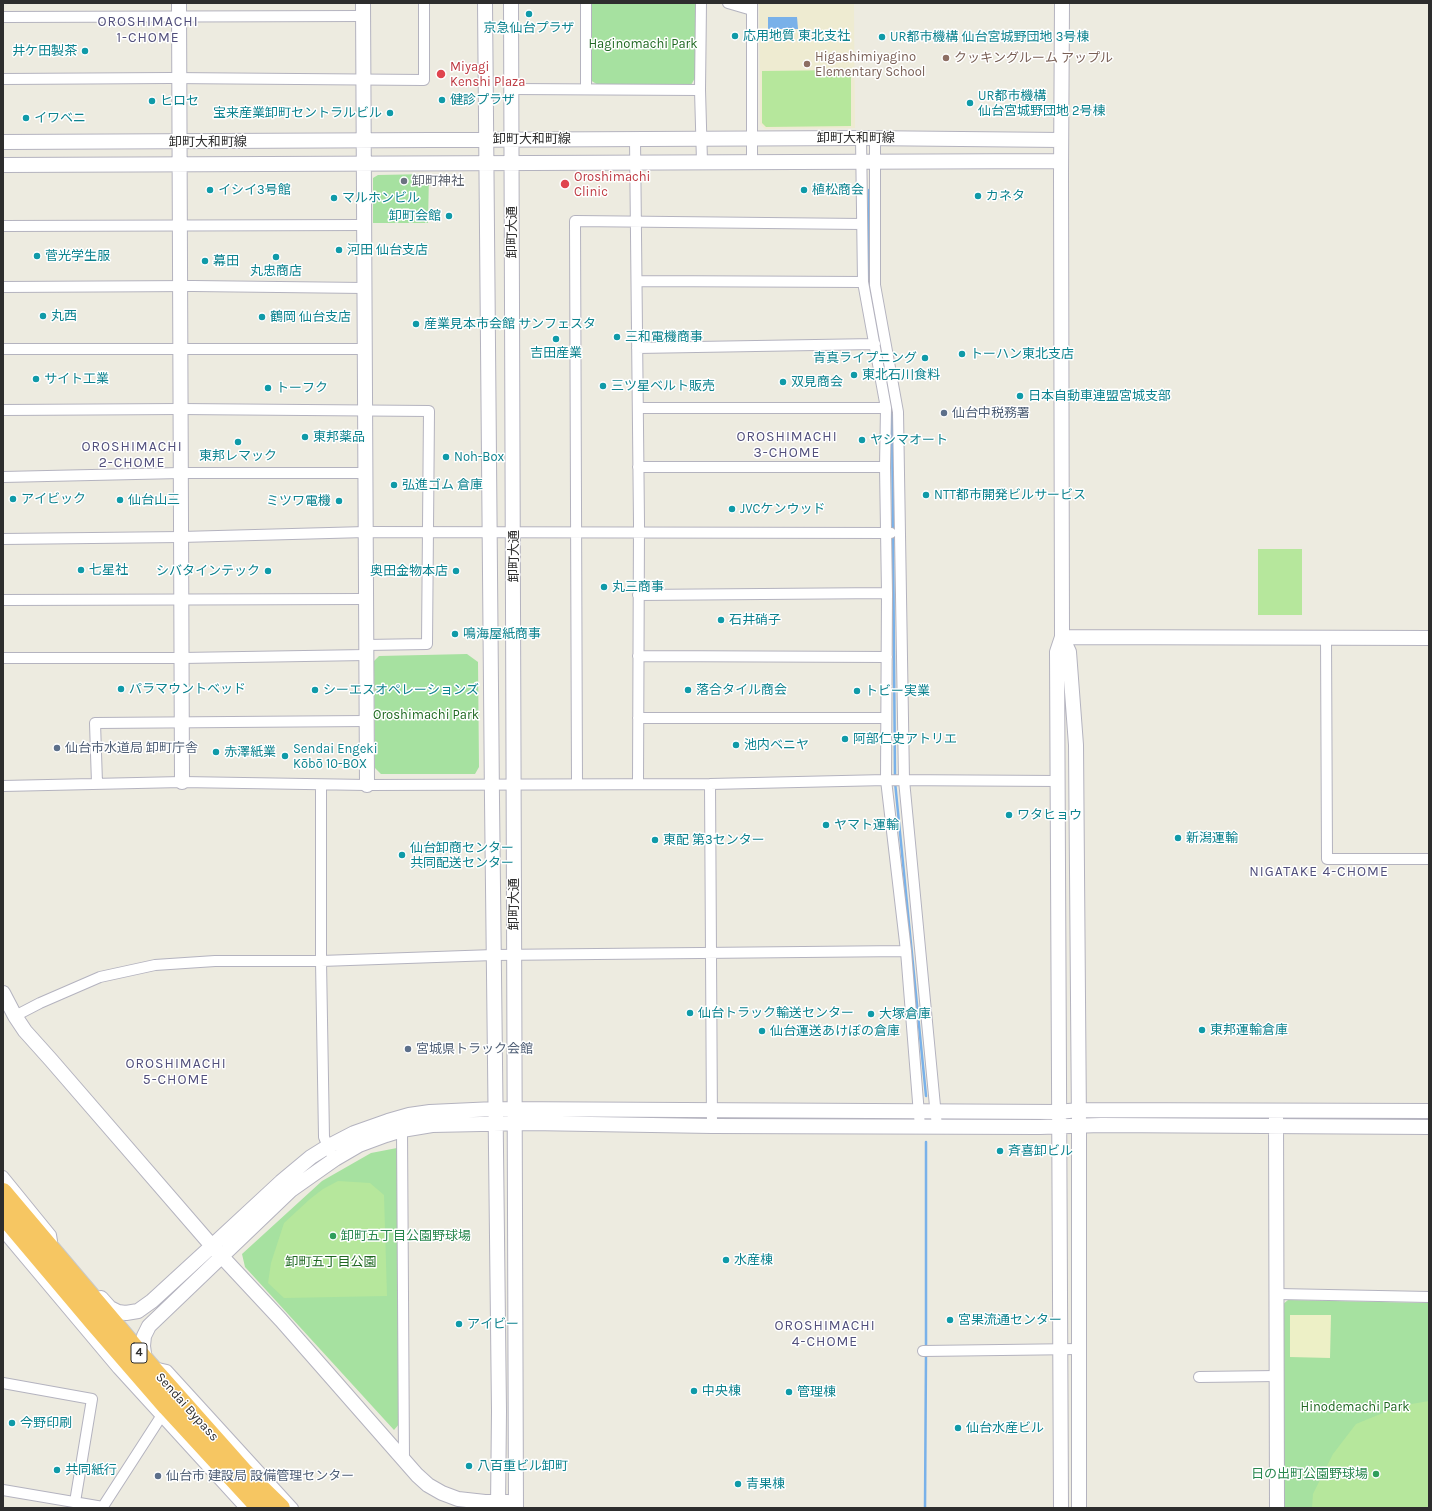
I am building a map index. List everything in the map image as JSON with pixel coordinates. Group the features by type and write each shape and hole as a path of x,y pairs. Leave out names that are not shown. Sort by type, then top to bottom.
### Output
{"highway":[{"name":"Sendai Bypass","path":"3,1192 55,1256 147,1363 244,1472 281,1508"},
{"name":"Sendai Bypass","path":"3,1215 94,1323 164,1412 260,1508"}],"street":[{"path":"3,79 179,78 424,80 424,3"},
{"path":"485,3 499,1411 498,1505"},
{"name":"卸町大通","path":"511,3 514,531 513,784 516,1505"},
{"path":"586,3 586,89"},
{"path":"701,3 700,90 702,162"},
{"path":"728,3 752,6 752,162"},
{"path":"1061,1508 1057,652 1062,637 1062,3"},
{"path":"179,10 182,782"},
{"path":"3,17 179,10 363,10 362,80 364,163 367,785"},
{"path":"511,89 700,90"},
{"path":"868,138 875,285 898,412 903,780 937,1127"},
{"name":"卸町大和町線","path":"3,142 868,138 1061,140"},
{"path":"635,139 638,408 638,784"},
{"name":"卸町大和町線","path":"3,165 1061,161"},
{"path":"868,162 862,224 863,282 886,408 886,718 889,780 906,951 920,1127"},
{"path":"577,784 575,221 862,224"},
{"path":"3,226 364,224"},
{"path":"637,281 863,282"},
{"path":"3,287 180,286 364,288"},
{"path":"637,348 875,344"},
{"path":"3,349 364,349"},
{"path":"638,408 886,408"},
{"path":"3,410 180,409 429,411 427,644 366,650 182,658 3,658"},
{"path":"638,467 885,467"},
{"path":"3,477 180,473 366,473"},
{"path":"3,539 490,531 899,533"},
{"path":"638,595 887,593"},
{"path":"3,600 366,599"},
{"path":"1062,637 1429,638"},
{"path":"1062,637 1069,652 1076,745 1079,1110 1079,1508"},
{"path":"1326,638 1327,859 1429,859"},
{"path":"638,656 887,657"},
{"path":"638,718 886,718"},
{"path":"97,783 95,723 366,721"},
{"path":"3,786 182,782 367,785 710,784 889,780 1058,781"},
{"path":"710,784 712,1126"},
{"path":"321,785 321,961 324,1137 327,1147 335,1159"},
{"path":"15,1016 40,1003 100,977 155,965 215,961 321,961 494,955 906,951"},
{"path":"3,993 15,1016 41,1048 212,1246 428,1485 442,1493 458,1499 498,1505 516,1505"},
{"path":"3,1176 51,1236 55,1256 110,1308 118,1312 126,1313 138,1311 148,1304 280,1182 311,1157 354,1133 409,1115 430,1112 495,1109 918,1112 1058,1112 1079,1110 1429,1111"},
{"path":"1276,1110 1278,1294 1277,1508"},
{"path":"293,1508 167,1370 147,1363 143,1346 144,1336 149,1326 223,1257 291,1190 335,1159 359,1145 386,1135 402,1130 432,1125 495,1123 712,1126 1429,1128"},
{"path":"402,1130 404,1460"},
{"path":"3,1232 118,1369 164,1412 245,1508"},
{"path":"1278,1294 1429,1297"},
{"path":"927,1351 1079,1349"},
{"path":"1199,1377 1277,1376"},
{"path":"3,1382 92,1399 75,1502"},
{"path":"3,1490 102,1508 164,1412"}],"shaded area":[{"name":"Higashimiyagino Elementary School","path":"759,3 854,3 855,128 765,129 760,124"}],"green space":[{"name":"Haginomachi Park","path":"590,3 695,3 695,78 691,85 600,86 590,80"},
{"path":"851,70 851,126 766,127 762,123 762,71"},
{"path":"429,174 428,223 373,223 373,178 378,175"},
{"path":"1258,549 1302,549 1302,615 1258,615"},
{"name":"Oroshimachi Park","path":"467,654 478,662 479,767 475,774 381,774 375,768 374,661 379,656"},
{"name":"卸町五丁目公園","path":"397,1148 400,1423 394,1430 245,1267 242,1254 322,1181 371,1153"},
{"name":"卸町五丁目公園野球場","path":"338,1181 370,1183 384,1195 387,1296 284,1298 268,1283 271,1263 284,1223 310,1199 323,1189"},
{"name":"Hinodemachi Park","path":"1288,1300 1429,1303 1429,1508 1282,1508 1282,1305"},
{"name":"日の出町公園野球場","path":"1429,1401 1429,1508 1312,1508 1313,1494 1333,1454 1356,1424 1400,1406"}],"sand":[{"path":"1290,1315 1331,1315 1330,1358 1290,1357"}],"water":[{"path":"768,17 797,17 798,29 768,29"}],"waterway":[{"path":"868,283 869,190"},
{"path":"890,404 892,414 893,531"},
{"path":"893,536 895,777"},
{"path":"895,782 926,1096"},
{"path":"926,1142 926,1348"},
{"path":"925,1508 926,1353"}],"place":[{"name":"京急仙台プラザ","path":"529,14"},
{"name":"応用地質 東北支社","path":"735,36"},
{"name":"UR都市機構 仙台宮城野団地 3号棟","path":"882,37"},
{"name":"井ケ田製茶","path":"85,51"},
{"name":"クッキングルーム アップル","path":"946,58"},
{"name":"Higashimiyagino Elementary School","path":"807,64"},
{"name":"Miyagi Kenshi Plaza","path":"441,74"},
{"name":"健診プラザ","path":"442,100"},
{"name":"ヒロセ","path":"152,101"},
{"name":"UR都市機構 仙台宮城野団地 2号棟","path":"970,103"},
{"name":"宝来産業卸町セントラルビル","path":"390,113"},
{"name":"イワベニ","path":"26,118"},
{"name":"卸町神社","path":"404,181"},
{"name":"Oroshimachi Clinic","path":"565,184"},
{"name":"イシイ3号館","path":"210,190"},
{"name":"植松商会","path":"804,190"},
{"name":"カネタ","path":"978,196"},
{"name":"マルホンビル","path":"334,198"},
{"name":"卸町会館","path":"449,216"},
{"name":"河田 仙台支店","path":"339,250"},
{"name":"菅光学生服","path":"37,256"},
{"name":"丸忠商店","path":"276,257"},
{"name":"幕田","path":"205,261"},
{"name":"丸西","path":"43,316"},
{"name":"鶴岡 仙台支店","path":"262,317"},
{"name":"産業見本市会館 サンフェスタ","path":"416,324"},
{"name":"三和電機商事","path":"617,337"},
{"name":"吉田産業","path":"556,339"},
{"name":"トーハン東北支店","path":"962,354"},
{"name":"青真ライプニング","path":"925,358"},
{"name":"東北石川食料","path":"854,375"},
{"name":"サイト工業","path":"36,379"},
{"name":"双見商会","path":"783,382"},
{"name":"三ツ星ベルト販売","path":"603,386"},
{"name":"トーフク","path":"268,388"},
{"name":"日本自動車連盟宮城支部","path":"1020,396"},
{"name":"仙台中税務署","path":"944,413"},
{"name":"東邦薬品","path":"305,437"},
{"name":"ヤシマオート","path":"862,440"},
{"name":"東邦レマック","path":"238,442"},
{"name":"Noh-Box","path":"446,457"},
{"name":"弘進ゴム 倉庫","path":"394,485"},
{"name":"NTT都市開発ビルサービス","path":"926,495"},
{"name":"アイビック","path":"13,499"},
{"name":"仙台山三","path":"120,500"},
{"name":"ミツワ電機","path":"339,501"},
{"name":"JVCケンウッド","path":"732,509"},
{"name":"七星社","path":"81,570"},
{"name":"シバタインテック","path":"268,571"},
{"name":"奥田金物本店","path":"456,571"},
{"name":"丸三商事","path":"604,587"},
{"name":"石井硝子","path":"721,620"},
{"name":"鳴海屋紙商事","path":"455,634"},
{"name":"パラマウントベッド","path":"121,689"},
{"name":"シーエスオペレーションズ","path":"315,690"},
{"name":"落合タイル商会","path":"688,690"},
{"name":"トビー実業","path":"857,691"},
{"name":"阿部仁史アトリエ","path":"845,739"},
{"name":"池内ベニヤ","path":"736,745"},
{"name":"仙台市水道局 卸町庁舎","path":"57,748"},
{"name":"赤澤紙業","path":"216,752"},
{"name":"Sendai Engeki Kōbō 10-BOX","path":"285,756"},
{"name":"ワタヒョウ","path":"1009,815"},
{"name":"ヤマト運輸","path":"826,825"},
{"name":"新潟運輸","path":"1178,838"},
{"name":"東配 第3センター","path":"655,840"},
{"name":"仙台卸商センター 共同配送センター","path":"402,855"},
{"name":"仙台トラック輸送センター","path":"690,1013"},
{"name":"大塚倉庫","path":"871,1014"},
{"name":"東邦運輸倉庫","path":"1202,1030"},
{"name":"仙台運送あけぼの倉庫","path":"762,1031"},
{"name":"宮城県トラック会館","path":"408,1049"},
{"name":"斉喜卸ビル","path":"1000,1151"},
{"name":"卸町五丁目公園野球場","path":"333,1236"},
{"name":"水産棟","path":"726,1260"},
{"name":"宮果流通センター","path":"950,1320"},
{"name":"アイビー","path":"459,1324"},
{"name":"中央棟","path":"694,1391"},
{"name":"管理棟","path":"789,1392"},
{"name":"今野印刷","path":"12,1423"},
{"name":"仙台水産ビル","path":"958,1428"},
{"name":"八百重ビル卸町","path":"469,1466"},
{"name":"共同紙行","path":"57,1470"},
{"name":"日の出町公園野球場","path":"1376,1474"},
{"name":"仙台市 建設局 設備管理センター","path":"158,1476"},
{"name":"青果棟","path":"738,1484"}],"district":[{"name":"OROSHIMACHI 1-CHOME","path":"148,30"},
{"name":"OROSHIMACHI 3-CHOME","path":"787,446"},
{"name":"OROSHIMACHI 2-CHOME","path":"132,456"},
{"name":"NIGATAKE 4-CHOME","path":"1319,872"},
{"name":"OROSHIMACHI 5-CHOME","path":"176,1072"},
{"name":"OROSHIMACHI 4-CHOME","path":"825,1334"}]}
